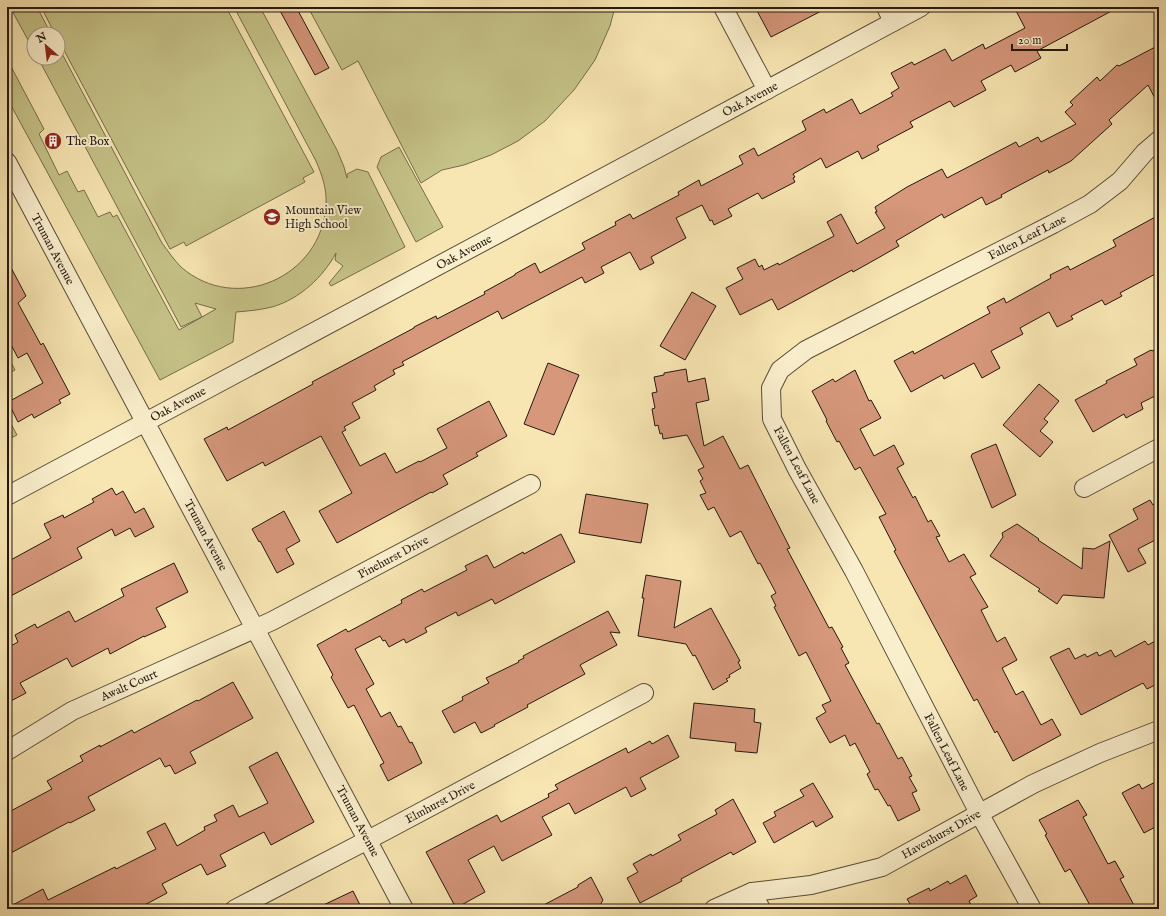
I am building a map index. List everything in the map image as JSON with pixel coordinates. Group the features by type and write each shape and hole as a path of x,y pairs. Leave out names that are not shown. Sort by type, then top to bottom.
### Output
{"street":[{"path":"723,7 767,90"},
{"name":"Oak Avenue","path":"7,496 767,90 890,14 921,7"},
{"name":"Fallen Leaf Lane","path":"1032,909 979,813 854,571 797,469 772,418 771,388 780,370 806,350 1046,228 1090,204 1120,181 1145,152 1159,140"},
{"name":"Truman Avenue","path":"7,162 13,187 145,422 404,909"},
{"path":"1084,488 1159,448"},
{"name":"Pinehurst Drive","path":"255,628 272,621 531,484"},
{"name":"Awalt Court","path":"7,751 72,711 255,628"},
{"name":"Elmhurst Drive","path":"236,909 644,693"},
{"name":"Havenhurst Drive","path":"714,909 752,892 811,885 882,866 1033,784 1100,752 1159,730"},
{"path":"752,892 761,909"}],"shaded area":[{"path":"10,7 37,7 47,26 26,26 26,36"},
{"path":"41,7 226,7 314,172 303,178 305,182 186,246 184,242 170,249 66,54 66,26 51,26"},
{"path":"234,7 260,7 337,150 347,178 347,174 357,169 368,172 405,247 331,286 329,283 343,266 335,260 336,253 331,262 317,279 301,293 292,299 272,307 236,312 233,342 160,380 7,98 7,59 44,129 39,134 59,175 67,171 78,192 84,190 98,217 110,212 113,217 117,215 179,330 201,317 181,327 42,66 66,66 66,61 162,243 181,267 203,281 226,288 250,287 273,281 293,269 309,252 321,230 326,205 326,193 324,182 316,161","holes":["195,303 216,309 202,317"]},
{"path":"317,7 615,7 610,26 595,60 574,90 545,121 518,141 491,155 464,165 442,170 421,183 358,61 342,70 310,11"},
{"path":"399,147 443,227 416,242 377,167 381,157"},
{"path":"7,354 15,370 7,374"},
{"path":"7,419 17,435 7,440"}],"building":[{"path":"278,7 296,7 329,68 315,75"},
{"path":"755,7 829,7 771,37"},
{"path":"1014,7 1119,7 1037,51 1041,58 1015,72 1011,65 981,81 986,90 954,107 950,101 910,122 913,127 877,146 879,150 862,159 858,151 826,168 821,158 793,174 795,177 793,178 795,182 762,199 758,193 728,209 732,216 714,225 712,220 710,221 702,205 676,218 686,238 651,257 654,263 640,270 630,252 601,267 604,273 585,283 582,277 502,319 498,311 402,362 404,365 393,370 395,374 374,386 376,390 352,403 360,418 344,427 346,430 342,432 360,466 385,453 396,473 447,448 437,429 489,401 507,436 476,453 478,456 443,475 448,484 337,543 319,511 352,493 321,436 265,466 263,462 227,481 204,439 227,427 228,430 313,384 312,382 414,327 436,316 437,319 485,294 484,292 535,263 540,273 585,249 582,243 616,225 615,222 630,214 633,219 679,195 678,192 699,180 701,186 743,164 739,156 754,148 758,156 806,130 802,121 824,109 826,113 852,99 860,114 893,96 891,93 899,88 891,73 912,62 914,65 945,49 952,61 983,44 985,49 1025,28"},
{"path":"1159,45 1159,106 1148,85 1109,120 1112,124 1071,161 1049,173 1048,170 1001,195 1002,197 986,205 982,197 944,218 942,214 896,241 899,246 853,272 852,270 778,310 772,299 740,315 726,288 743,279 737,268 755,259 759,267 762,265 764,270 778,263 779,265 834,236 827,222 841,214 857,244 885,228 875,212 877,212 875,207 907,187 942,169 947,178 1016,142 1019,147 1038,137 1041,142 1076,124 1065,112 1073,105 1070,102 1097,77 1100,81 1117,65 1119,66"},
{"path":"1159,215 1159,272 1120,293 1122,296 1105,305 1102,300 1071,316 1073,319 1057,327 1049,312 1020,328 1023,334 991,351 1000,368 982,378 974,363 944,379 942,375 911,392 894,361 913,351 914,354 990,313 987,307 1004,298 1006,303 1051,278 1050,275 1068,266 1070,270 1116,246 1113,240"},
{"path":"7,260 26,296 18,303 41,345 43,343 70,394 59,400 61,403 34,418 32,414 18,422 8,402 43,383 27,353 18,358 7,337"},
{"path":"692,292 716,306 685,360 660,346"},
{"path":"1159,348 1159,394 1141,403 1143,409 1126,418 1124,414 1093,432 1075,400 1107,383 1106,381 1137,365 1134,359 1151,350 1152,351"},
{"path":"548,363 579,375 554,435 524,424"},
{"path":"686,369 688,382 705,378 709,400 696,403 704,446 723,436 740,469 748,465 790,548 787,549 829,628 832,627 843,647 841,648 849,663 845,665 898,759 902,757 912,776 909,777 917,791 912,793 920,810 898,821 890,805 888,806 878,789 875,790 867,774 870,772 855,743 850,746 845,735 830,743 816,718 826,712 822,705 831,701 806,652 799,656 774,607 776,606 771,596 776,593 760,563 758,564 741,531 730,537 714,507 708,510 700,495 706,493 700,481 703,479 698,470 704,467 687,435 663,439 658,425 655,426 652,409 655,408 652,393 657,392 654,377 664,375 664,373"},
{"path":"855,370 869,401 871,400 881,418 860,429 874,456 894,445 904,464 897,468 913,498 915,496 928,522 931,520 940,536 936,537 949,562 964,554 976,574 970,577 988,607 981,610 997,642 1005,637 1017,660 1002,668 1016,695 1023,691 1041,725 1052,719 1061,735 1013,761 997,731 995,733 977,699 974,701 894,551 896,550 879,517 886,514 860,467 855,470 839,441 837,442 812,391 833,379 835,382"},
{"path":"1039,384 1059,401 1044,419 1048,422 1040,431 1053,442 1040,457 1003,425"},
{"path":"996,444 1016,495 992,508 971,456 972,454"},
{"path":"112,488 116,495 123,491 135,513 144,508 154,527 135,537 130,528 115,536 112,529 77,548 82,558 7,598 7,562 51,538 44,524 63,515 64,518 94,502 92,499"},
{"path":"586,494 648,504 641,543 579,533"},
{"path":"1150,500 1153,505 1159,502 1159,538 1138,549 1146,563 1128,572 1109,535 1138,519 1133,509"},
{"path":"284,511 300,541 286,549 294,564 277,573 252,529"},
{"path":"1017,524 1039,539 1038,540 1082,569 1083,548 1094,549 1110,541 1104,598 1063,595 1057,604 1038,591 1040,589 990,556 1003,537 1002,533"},
{"path":"561,534 575,562 495,604 492,599 458,616 456,612 425,628 427,632 406,643 404,639 389,647 385,640 383,641 380,636 355,649 374,684 366,689 381,717 390,712 398,727 401,726 410,743 412,742 422,763 388,781 380,765 384,763 354,705 348,708 331,677 333,675 317,645 346,629 348,632 402,603 401,600 422,589 424,592 467,570 465,566 487,555 494,568"},
{"path":"174,563 188,592 156,608 166,627 144,636 110,654 108,648 72,667 67,658 20,683 26,693 7,703 7,648 18,642 15,635 35,624 37,628 69,611 75,622 124,596 121,589"},
{"path":"646,575 681,581 674,628 711,608 740,661 738,662 741,668 729,675 730,677 726,679 728,681 713,690 695,655 693,656 686,644 638,636"},
{"path":"608,611 620,633 610,632 617,645 580,665 585,674 527,705 528,707 481,733 475,722 454,733 442,711 463,700 462,697 489,683 486,678 519,662 518,661 524,658 523,656"},
{"path":"1159,639 1159,683 1147,689 1143,683 1081,715 1050,657 1069,648 1075,659 1085,654 1087,657 1097,652 1099,656 1111,650 1115,657 1145,641 1148,645"},
{"path":"233,682 253,718 190,752 196,763 175,774 170,765 165,767 160,758 88,797 95,810 7,855 7,813 52,789 47,781 83,761 80,756 100,745 100,747 132,730 134,733"},
{"path":"694,703 755,709 754,722 761,723 757,753 735,751 736,743 690,738"},
{"path":"668,735 679,757 640,778 646,789 631,797 626,787 575,814 569,803 542,817 552,835 502,861 494,846 468,860 485,892 456,908 426,852 497,815 501,822 549,797 548,794 558,789 555,785 626,748 628,753 650,741 652,744"},
{"path":"277,752 314,822 271,845 264,832 220,855 226,866 207,875 201,864 162,884 167,893 137,909 7,909 43,889 48,900 115,867 116,869 156,849 147,832 165,823 177,846 205,830 204,827 217,821 214,815 233,805 239,817 268,803 249,767"},
{"path":"1159,780 1159,825 1144,833 1122,793 1139,784 1142,789"},
{"path":"813,783 833,817 816,827 813,821 774,843 763,823 776,816 774,812 804,796 800,790"},
{"path":"733,799 756,842 733,855 731,852 681,879 682,881 640,903 627,878 638,872 633,864 651,854 652,856 681,840 678,835 717,814 715,810"},
{"path":"1078,800 1087,815 1083,817 1108,864 1115,861 1124,877 1120,879 1136,909 1092,909 1070,869 1065,872 1045,835 1047,834 1039,820"},
{"path":"966,875 977,896 969,901 973,909 913,909 907,899 929,888 930,891 948,881 950,884"},
{"path":"591,877 603,900 598,909 536,909 578,887 578,885"},
{"path":"353,891 362,909 315,909"}],"place":[{"name":"The Box","path":"53,141"},
{"name":"Mountain View High School","path":"272,217"}]}
